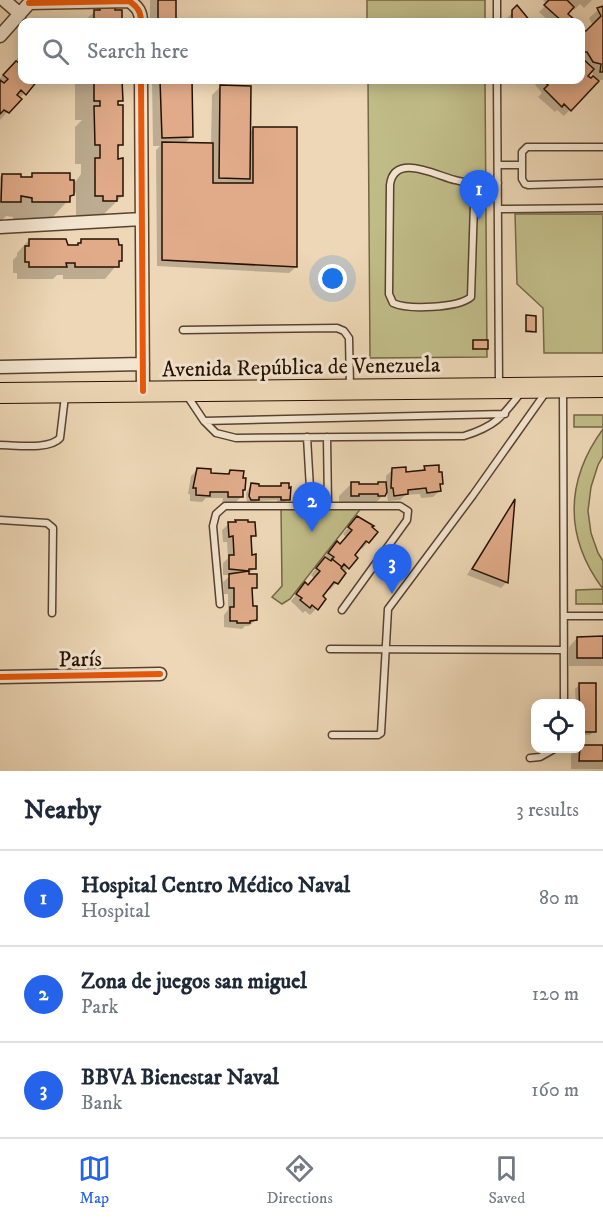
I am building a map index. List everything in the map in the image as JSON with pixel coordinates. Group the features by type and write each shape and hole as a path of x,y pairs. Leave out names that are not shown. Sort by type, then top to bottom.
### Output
{"main road":[{"name":"Avenida República de Venezuela","path":"0,393 603,387"}],"street":[{"path":"4,0 20,14"},
{"path":"0,36 30,2 129,1 137,6 141,18"},
{"path":"141,84 142,392"},
{"path":"0,227 142,219"},
{"path":"0,367 143,364"},
{"name":"París","path":"0,677 160,674"}],"lane":[{"path":"496,0 497,18"},
{"path":"497,84 499,388"},
{"path":"603,147 527,147 522,152 523,182 528,185 603,183"},
{"path":"498,165 522,165"},
{"path":"474,204 471,297 454,306 403,306 393,303 389,294 392,176 402,168 410,168 456,181 498,183"},
{"path":"498,209 603,208"},
{"path":"183,330 337,328 344,331 349,338 350,390"},
{"path":"184,391 204,421 216,433 236,438 464,436 486,430 505,414 524,387"},
{"path":"556,387 564,616 564,699"},
{"path":"332,735 378,735 381,733 386,616 391,603 556,387"},
{"path":"0,445 56,443 60,438 65,392"},
{"path":"204,421 505,414"},
{"path":"307,437 311,506"},
{"path":"327,437 328,506"},
{"path":"220,604 213,526 216,514 225,506 400,506 408,511 407,520 342,610"},
{"path":"0,520 47,523 52,526 52,614"},
{"path":"564,616 603,616"},
{"path":"330,649 564,650"},
{"path":"530,758 540,757 547,753"}],"shaded area":[{"path":"367,0 485,0 485,18 367,18"},
{"path":"368,84 485,84 487,357 370,358"},
{"path":"515,214 603,214 603,353 544,353 543,308 517,284"},
{"path":"574,415 603,415 603,427 574,427"},
{"path":"603,429 603,456 591,487 588,511 591,533 603,561 603,589 581,549 574,509 581,469"},
{"path":"281,507 362,507 290,599 282,604 272,597 282,586"},
{"path":"603,589 603,604 576,604 576,590"}],"building":[{"path":"158,0 176,0 176,18 158,18"},
{"path":"549,0 567,0 574,7 568,14 573,18 559,18 544,5"},
{"path":"100,5 115,5 115,10 122,10 122,18 94,18 94,10 100,10"},
{"path":"517,5 528,18 512,18 512,10"},
{"path":"603,6 603,72 600,72 601,64 593,62 585,52 585,31 601,16 597,8"},
{"path":"16,61 18,62 18,84 35,84 26,95 21,90 17,95 22,99 9,113 4,110 0,114 0,80 4,83 8,79 3,75"},
{"path":"585,61 594,69 588,76 591,78 593,76 599,81 571,111 564,104 562,107 544,89 548,85 585,84"},
{"path":"94,84 122,84 123,101 118,101 118,105 123,105 123,145 118,145 118,159 123,158 123,196 117,196 117,201 103,201 103,196 95,196 95,158 100,158 100,145 95,145 94,106 100,106 100,101 94,101"},
{"path":"160,84 192,84 193,137 162,138"},
{"path":"220,85 251,86 250,179 219,178"},
{"path":"253,127 297,127 297,267 162,260 162,142 213,143 213,183 253,183"},
{"path":"32,173 70,173 70,180 74,180 74,195 70,196 70,202 32,202 32,198 21,196 21,202 1,202 2,174 21,174 21,177 32,177"},
{"path":"29,239 66,239 68,245 78,245 81,239 118,239 119,245 122,245 122,261 119,261 119,267 75,267 75,263 66,263 67,267 29,267 29,262 25,262 25,246 29,246"},
{"path":"526,315 536,316 536,332 526,331"},
{"path":"473,340 488,340 488,349 473,349"},
{"path":"439,465 443,484 440,484 441,491 427,493 426,488 408,490 408,494 394,496 393,488 391,488 392,468 406,467 406,472 425,470 424,466"},
{"path":"197,468 211,469 211,473 229,474 230,470 244,471 243,478 246,478 243,497 228,497 228,492 210,492 210,496 196,495 196,488 193,488"},
{"path":"351,482 378,484 378,482 386,482 387,492 385,496 359,494 359,496 351,496"},
{"path":"251,483 259,484 259,486 281,486 281,483 289,483 290,500 281,500 281,497 259,497 259,500 251,500 249,496"},
{"path":"515,499 508,583 472,569"},
{"path":"357,516 374,526 372,527 378,532 369,543 366,541 355,555 358,558 349,569 344,564 342,567 328,553 337,541 340,544 352,530 348,527"},
{"path":"235,520 255,522 256,536 251,536 252,555 256,554 256,569 249,569 249,571 229,569 229,555 234,555 233,536 229,537 228,522 236,522"},
{"path":"325,557 331,561 332,559 346,573 338,584 334,582 323,596 326,599 318,610 312,605 310,608 296,594 305,582 308,585 320,571 316,568"},
{"path":"249,571 249,574 257,574 257,588 252,588 253,606 257,606 257,620 250,621 250,623 230,621 230,607 234,607 234,588 229,588 229,574"},
{"path":"603,636 603,658 577,658 577,637"},
{"path":"579,683 596,683 596,732 585,732 585,699 579,699"},
{"path":"585,745 603,745 603,761 579,761 580,753 585,753"}],"cycle path":[{"path":"29,3 129,1 135,5 140,18"},
{"path":"141,84 143,391"},
{"path":"0,677 160,674"}],"place":[{"name":"Hospital Centro Médico Naval","path":"479,220"},
{"name":"Zona de juegos san miguel","path":"312,532"},
{"name":"BBVA Bienestar Naval","path":"392,594"}]}
